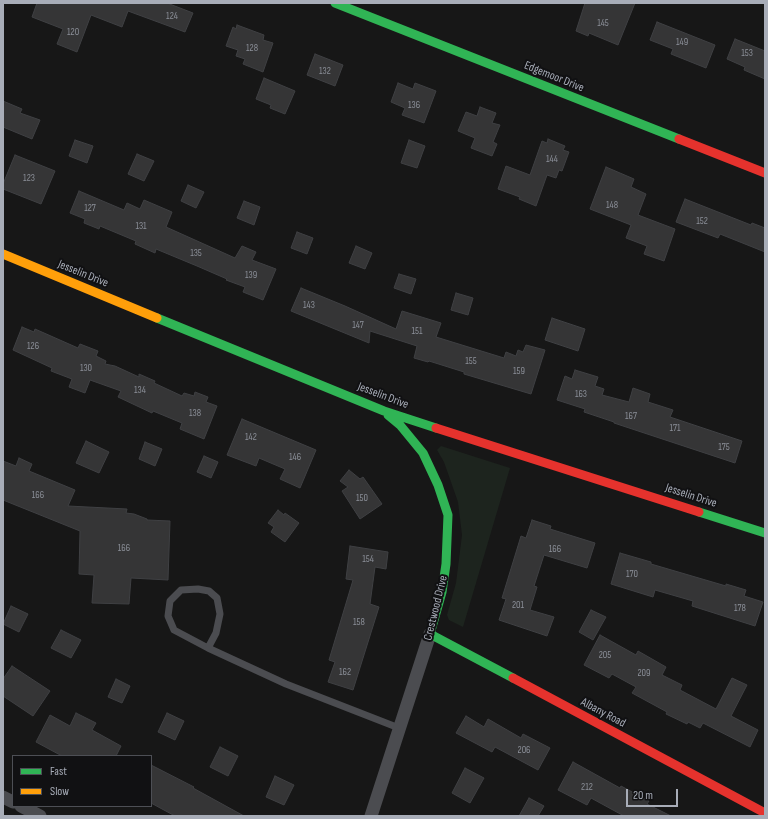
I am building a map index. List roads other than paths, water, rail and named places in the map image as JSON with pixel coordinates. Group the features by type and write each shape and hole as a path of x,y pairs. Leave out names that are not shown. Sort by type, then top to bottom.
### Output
{"street":[{"name":"Edgemoor Drive","path":"335,3 765,173"},
{"name":"Jesselin Drive","path":"3,254 384,411 765,533"},
{"name":"Crestwood Drive","path":"371,816 430,634 442,592 448,532 448,515 438,485 423,453 400,425 384,411"},
{"name":"Albany Road","path":"430,634 765,813"},
{"path":"3,797 12,802"},
{"path":"23,807 40,816"}],"lane":[{"path":"208,648 216,633 220,614 216,598 209,591 198,589 181,590 170,601 168,616 174,630 208,648 286,684 399,728"}]}
